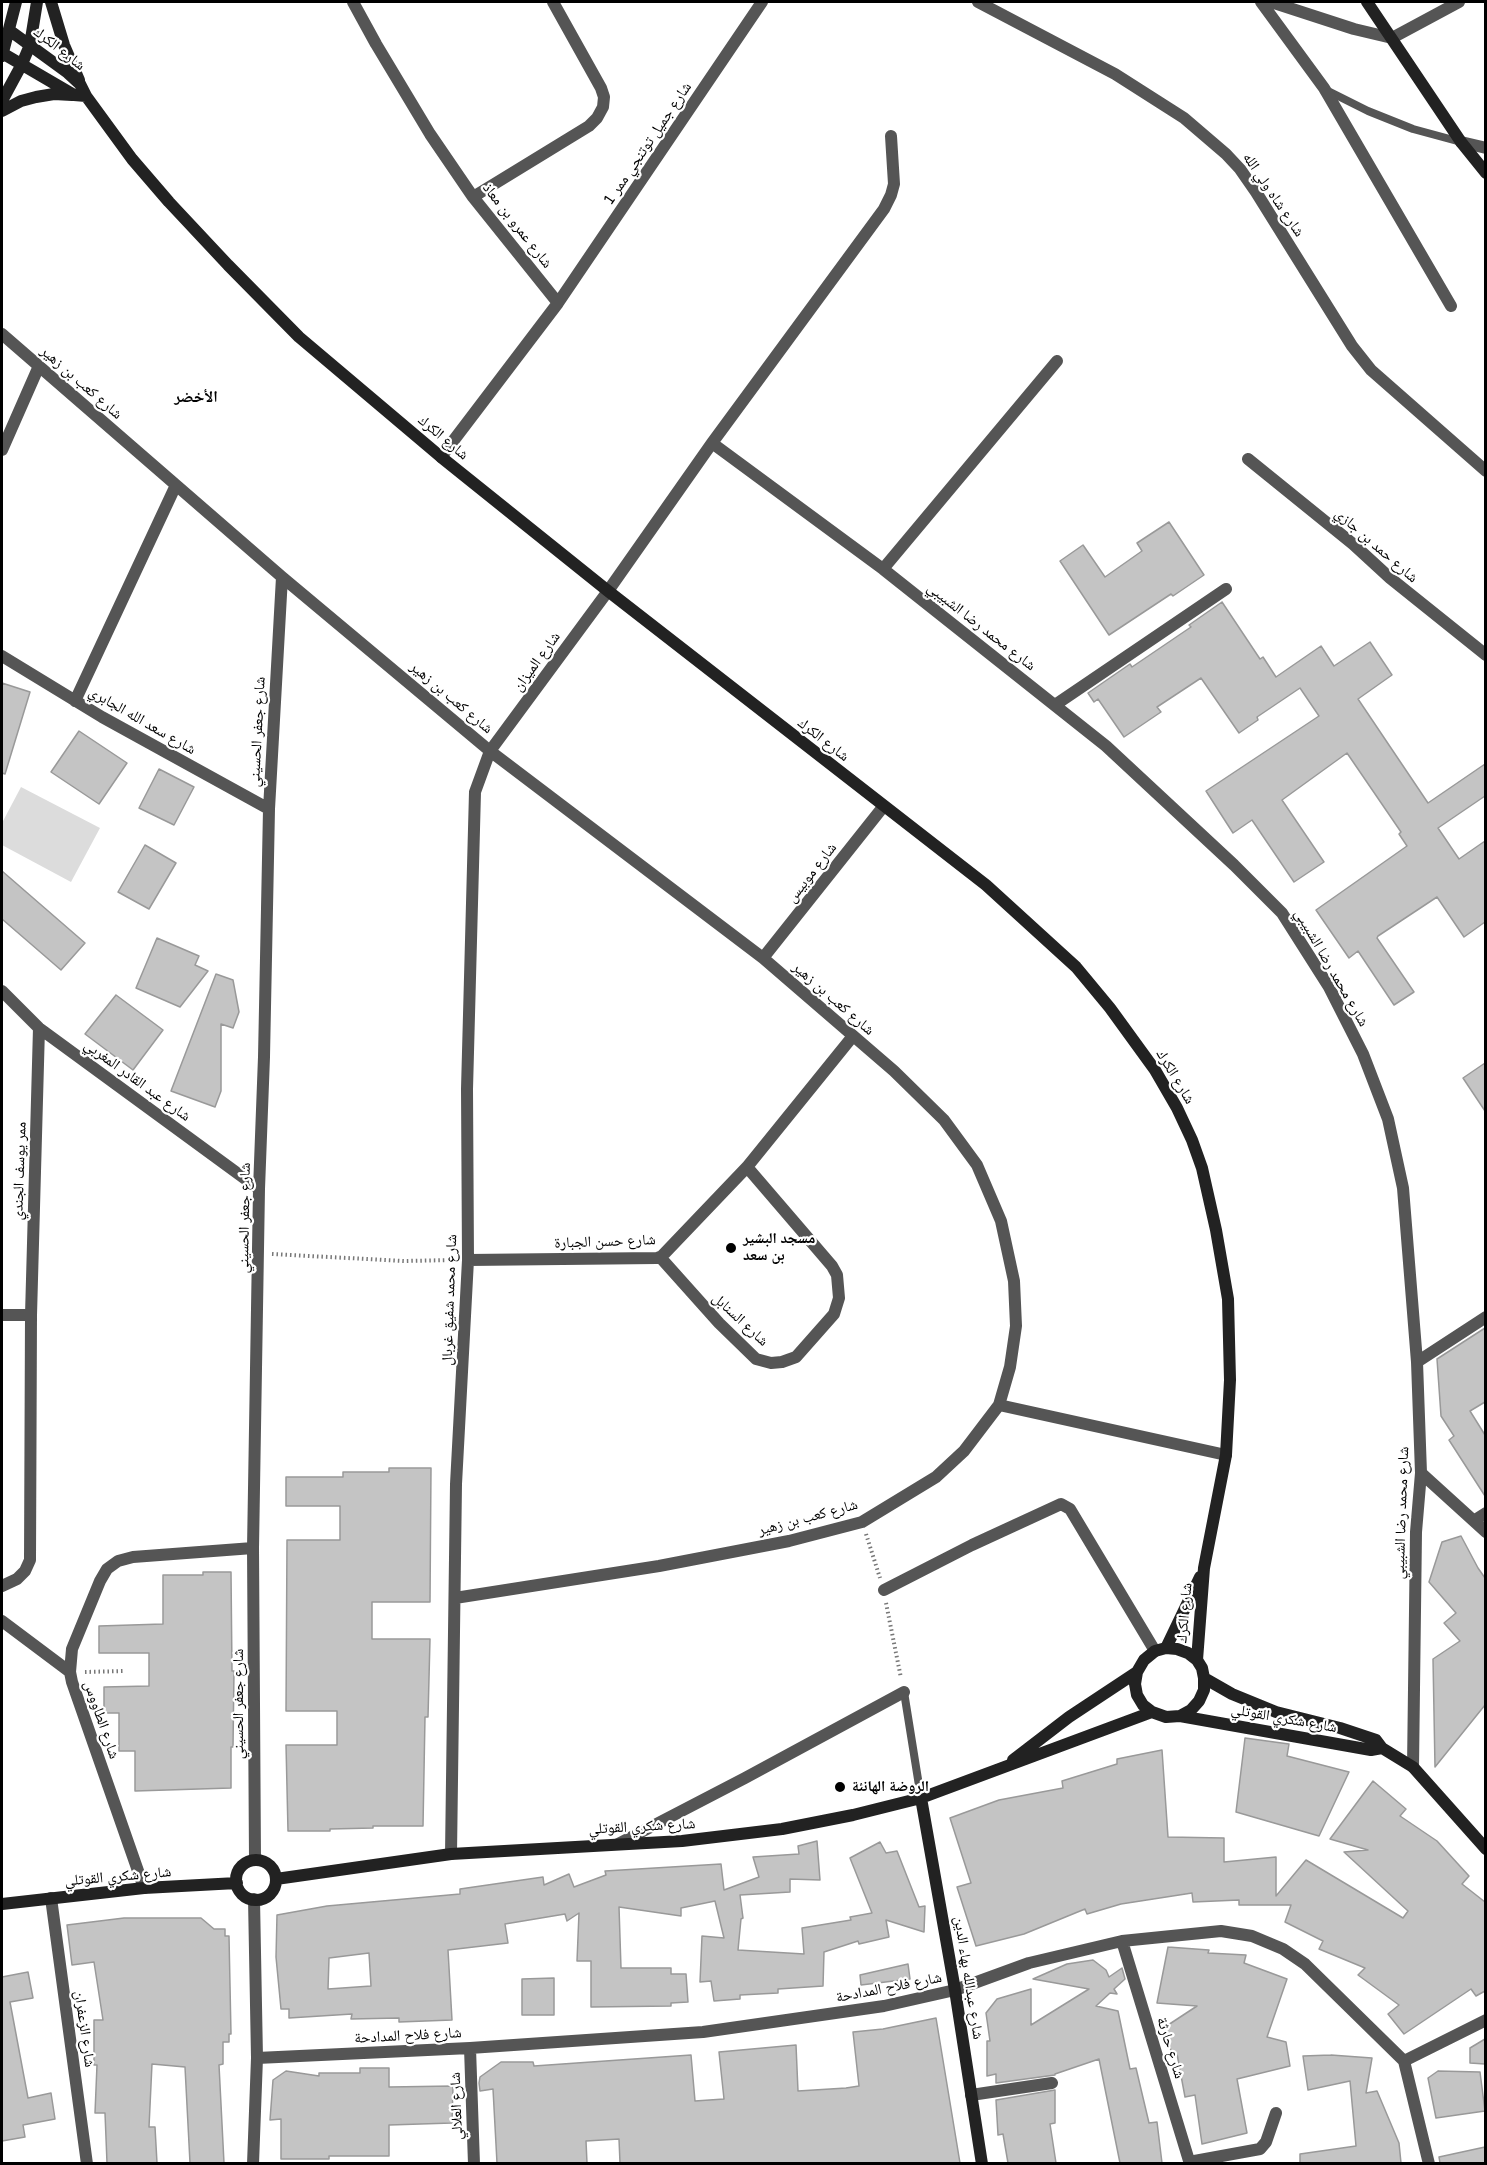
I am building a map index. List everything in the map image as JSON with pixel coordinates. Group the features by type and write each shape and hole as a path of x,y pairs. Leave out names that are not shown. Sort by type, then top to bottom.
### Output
{"street":[{"path":"2,54 16,2"},
{"path":"2,101 30,45 37,2"},
{"path":"2,111 21,101 36,97 80,92 51,2"},
{"name":"شارع عمرو بن معاذ","path":"353,2 430,134 473,197 558,303"},
{"path":"473,197 589,126 603,107 604,97 601,88 553,2"},
{"name":"شارع جميل توتنجي ممر 1","path":"558,303 762,2"},
{"name":"شارع شاه ولي الله","path":"978,2 1114,74 1184,118 1226,154 1256,192 1352,346 1383,382 1485,471"},
{"path":"1261,2 1324,88 1451,306"},
{"path":"1271,2 1392,39 1459,2"},
{"path":"1367,2 1461,142 1485,173"},
{"name":"شارع الكرك","path":"9,30 68,73 132,159 228,266 299,336 441,456 608,591 986,885 1076,968 1110,1008 1155,1070 1177,1108 1202,1168 1228,1299 1230,1380 1226,1455 1204,1568 1197,1660"},
{"name":"شارع الكرك","path":"2,54 80,92"},
{"path":"608,591 712,443 884,209 894,183 891,136"},
{"path":"1461,142 1485,148"},
{"path":"441,456 558,303"},
{"name":"شارع كعب بن زهير","path":"2,334 282,577 490,751 764,958 894,1071 944,1120 977,1165 1001,1221 1014,1281 1016,1326 1010,1367 999,1405 964,1451 936,1477 862,1522 789,1541 659,1566 455,1598"},
{"path":"884,569 1057,361"},
{"path":"2,450 39,366"},
{"name":"شارع محمد رضا الشبيبي","path":"712,443 884,569 1106,746 1282,913 1329,987 1363,1054 1388,1119 1403,1188 1417,1362 1421,1473 1416,1532 1413,1767"},
{"name":"شارع حمد بن جازي","path":"1248,459 1485,655"},
{"path":"75,700 176,485"},
{"name":"شارع جعفر الحسيني","path":"255,1860 253,1548 259,1189 269,809 282,577"},
{"path":"1055,705 1226,590"},
{"name":"شارع الميزان","path":"490,751 608,591"},
{"name":"شارع سعد الله الجابري","path":"2,656 75,700 269,809"},
{"name":"شارع محمد شفيق غربال","path":"451,1854 456,1484 468,1260 467,1089 474,802 479,778 490,751"},
{"name":"شارع موبيس","path":"764,958 883,807"},
{"name":"شارع عبد القادر المغربي","path":"2,992 39,1028 259,1189"},
{"name":"ممر يوسف الجندي","path":"2,1586 17,1579 25,1571 30,1560 31,1315 39,1028"},
{"name":"شارع حسن الجبارة","path":"468,1260 660,1257 747,1167 853,1036"},
{"name":"شارع السنابل","path":"660,1257 718,1323 756,1359 771,1363 783,1362 796,1356 834,1314 839,1298 839,1285 832,1266 747,1167"},
{"path":"2,1315 31,1315"},
{"path":"1417,1362 1485,1317"},
{"path":"999,1405 1226,1455"},
{"path":"1421,1473 1480,1517 1485,1532"},
{"path":"884,1590 972,1545 1061,1504 1070,1509 1161,1649"},
{"name":"شارع الطاووس","path":"144,1887 70,1672 72,1649 100,1581 107,1569 118,1561 133,1557 253,1548"},
{"name":"شارع الكرك","path":"1161,1649 1204,1568"},
{"path":"2,1621 70,1672"},
{"path":"1161,1649 1177,1649 1197,1660 1204,1678 1204,1690 1199,1701 1191,1710 1180,1716 1166,1717 1152,1712 1143,1705 1137,1695 1135,1684 1137,1672 1144,1660 1161,1649"},
{"name":"شارع شكري القوتلي","path":"1002,1768 1069,1717 1137,1672"},
{"name":"شارع شكري القوتلي","path":"1204,1678 1232,1694 1276,1712 1376,1740 1382,1748 1413,1767 1485,1849"},
{"path":"618,1844 745,1779 904,1692"},
{"name":"شارع شكري القوتلي","path":"276,1880 451,1854 682,1841 782,1829 921,1798 1152,1712"},
{"name":"شارع شكري القوتلي","path":"1180,1716 1371,1750 1382,1748"},
{"name":"شارع عبدالله بهاء الدين","path":"921,1798 955,1990 982,2163"},
{"path":"255,1860 270,1866 276,1880 275,1886 266,1897 254,1899 245,1896 240,1891 237,1875 247,1862 255,1860"},
{"name":"شارع شكري القوتلي","path":"2,1904 144,1887 237,1883"},
{"name":"شارع الزعفران","path":"51,1898 87,2163"},
{"path":"253,2163 257,2058 254,1899"},
{"name":"شارع فلاح المدادحة","path":"257,2058 470,2048 703,2032 884,2006 955,1990 1029,1963 1122,1941 1221,1931 1252,1936 1283,1949 1305,1964 1404,2061"},
{"name":"شارع حارثة","path":"1122,1941 1190,2163"},
{"path":"1429,2163 1404,2061 1485,2020"},
{"name":"شارع العلالي","path":"470,2048 474,2163"},
{"path":"971,2095 1052,2083"},
{"path":"1190,2163 1260,2149 1266,2142 1275,2113"}],"lane":[{"path":"1324,88 1377,115 1413,129 1461,142"},
{"path":"904,1692 921,1798"}],"path":[{"path":"259,1253 404,1261 468,1260"},
{"path":"70,1672 124,1671"}],"shaded area":[{"path":"21,787 100,828 71,882 2,845 2,823"}],"building":[{"path":"1169,522 1204,575 1109,635 1060,561 1083,545 1105,577 1142,551 1137,543"},
{"path":"1222,602 1260,659 1263,657 1276,677 1321,646 1334,666 1370,642 1392,675 1358,699 1428,803 1485,764 1485,796 1438,828 1459,859 1485,841 1485,922 1464,937 1437,897 1378,936 1377,938 1414,992 1394,1005 1358,951 1349,958 1316,910 1407,846 1399,834 1401,832 1347,753 1282,800 1324,862 1294,882 1252,820 1233,833 1206,791 1319,716 1300,688 1257,717 1258,720 1239,733 1201,678 1157,707 1161,712 1124,737 1098,699 1094,702 1088,693 1130,664 1132,667 1191,627 1189,625"},
{"path":"2,683 30,692 5,774 2,773"},
{"path":"79,731 127,763 99,804 51,772"},
{"path":"159,769 194,787 174,825 139,808"},
{"path":"145,845 176,863 149,909 118,892"},
{"path":"2,871 85,943 61,970 2,919"},
{"path":"157,938 199,956 195,965 208,971 180,1007 136,988"},
{"path":"216,974 233,980 239,1012 233,1028 221,1024 221,1091 215,1107 171,1091"},
{"path":"116,995 163,1030 133,1070 85,1034"},
{"path":"1485,1063 1485,1111 1463,1078"},
{"path":"1485,1328 1485,1402 1470,1411 1485,1435 1485,1496 1449,1440 1454,1436 1441,1416 1437,1359"},
{"path":"389,1468 431,1468 430,1602 372,1602 372,1639 430,1639 428,1717 425,1717 423,1826 373,1826 373,1828 330,1829 330,1831 288,1831 286,1745 337,1745 337,1711 286,1711 287,1540 340,1540 340,1506 286,1506 286,1477 343,1477 343,1472 389,1472"},
{"path":"1461,1536 1485,1578 1485,1705 1435,1767 1433,1659 1460,1641 1444,1623 1456,1613 1429,1582 1442,1542"},
{"path":"203,1572 231,1572 232,1671 234,1671 231,1788 135,1791 135,1751 119,1751 119,1713 104,1713 104,1687 149,1686 149,1653 99,1653 99,1626 163,1624 163,1575 203,1575"},
{"path":"1245,1738 1289,1744 1287,1756 1349,1772 1319,1836 1236,1812"},
{"path":"1162,1750 1168,1837 1224,1838 1224,1862 1276,1857 1276,1896 1306,1860 1403,1918 1408,1911 1344,1852 1368,1850 1330,1839 1373,1781 1406,1809 1400,1816 1437,1841 1469,1876 1462,1884 1485,1902 1485,1991 1476,1996 1471,1989 1404,2034 1388,2014 1399,2005 1358,1975 1365,1968 1319,1949 1323,1941 1285,1922 1291,1905 1239,1905 1239,1900 1193,1902 1192,1893 1121,1904 1087,1914 1085,1909 1024,1934 976,1946 957,1887 971,1883 950,1818 999,1800 1063,1788 1062,1781 1117,1764 1117,1759"},
{"path":"817,1841 820,1880 790,1879 790,1892 740,1895 743,1918 741,1919 738,1950 804,1954 802,1928 851,1920 850,1917 872,1913 850,1858 880,1842 886,1853 897,1851 919,1907 925,1906 924,1932 886,1920 889,1937 859,1944 858,1941 824,1952 823,1986 778,1989 778,1993 740,1995 740,1999 714,2001 711,1981 700,1982 702,1936 724,1938 715,1901 681,1908 681,1916 619,1907 621,1968 671,1968 671,1974 686,1974 688,2002 671,2003 671,2006 591,2007 591,1961 577,1961 579,1913 567,1921 565,1914 505,1924 508,1943 448,1950 452,2020 399,2022 399,2018 351,2019 352,2014 289,2018 289,2009 281,2009 276,1957 277,1915 327,1906 460,1894 460,1889 543,1877 544,1885 569,1874 574,1887 606,1875 605,1871 721,1864 724,1890 759,1877 753,1857 799,1854 798,1846","holes":["369,1953 371,1986 328,1989 329,1958"]},
{"path":"124,1918 201,1918 214,1929 225,1929 225,1936 229,1936 231,2034 229,2034 229,2042 223,2042 223,2064 219,2065 224,2163 190,2163 185,2067 152,2064 149,2127 155,2127 157,2163 107,2163 105,2113 95,2113 97,2065 94,2065 94,2020 103,2020 94,1962 72,1965 67,1925"},
{"path":"1168,1947 1209,1950 1208,1953 1246,1955 1244,1963 1287,1979 1267,2037 1286,2042 1290,2066 1237,2079 1247,2133 1202,2144 1195,2095 1185,2097 1177,2054 1172,2055 1165,2027 1197,2006 1157,2003"},
{"path":"1093,1960 1106,1970 1109,1977 1122,1968 1125,1979 1114,1989 1117,1994 1110,1993 1096,2006 1118,2011 1130,2069 1136,2068 1149,2123 1157,2122 1162,2163 1120,2163 1099,2059 1055,2075 996,2083 996,2074 987,2076 987,2041 990,2041 986,2013 997,1999 1031,1989 1031,2025 1089,1989 1033,1979 1067,1964"},
{"path":"908,1964 910,1979 861,1985 860,1975"},
{"path":"28,1972 33,1998 10,2002 28,2098 51,2093 55,2119 23,2125 25,2137 2,2141 2,1977"},
{"path":"554,1978 554,2015 522,2015 522,1979"},
{"path":"936,2018 960,2163 620,2163 619,2139 586,2141 587,2163 497,2163 493,2089 480,2091 479,2083 480,2077 501,2062 533,2062 534,2066 691,2055 695,2101 724,2099 719,2052 796,2045 798,2091 846,2088 859,2086 853,2032 883,2029"},
{"path":"1485,2039 1485,2064 1470,2063 1470,2048"},
{"path":"1331,2055 1372,2058 1366,2093 1377,2091 1399,2143 1401,2163 1300,2163 1300,2154 1356,2146 1350,2081 1308,2090 1303,2056"},
{"path":"360,2068 389,2068 389,2087 453,2086 452,2123 389,2125 389,2156 281,2159 281,2119 270,2120 273,2080 286,2071 319,2076 319,2073 360,2073"},
{"path":"1438,2071 1480,2072 1485,2111 1436,2118 1428,2078"},
{"path":"1055,2090 1055,2123 1050,2124 1056,2163 1008,2163 1003,2134 998,2135 996,2100"},
{"path":"1485,2147 1485,2163 1440,2163 1439,2157"}],"place":[{"name":"مسجد البشير بن سعد","path":"731,1248"},
{"name":"الروضة الهانئة","path":"840,1787"}],"district":[{"name":"الأخضر","path":"196,398"}]}
